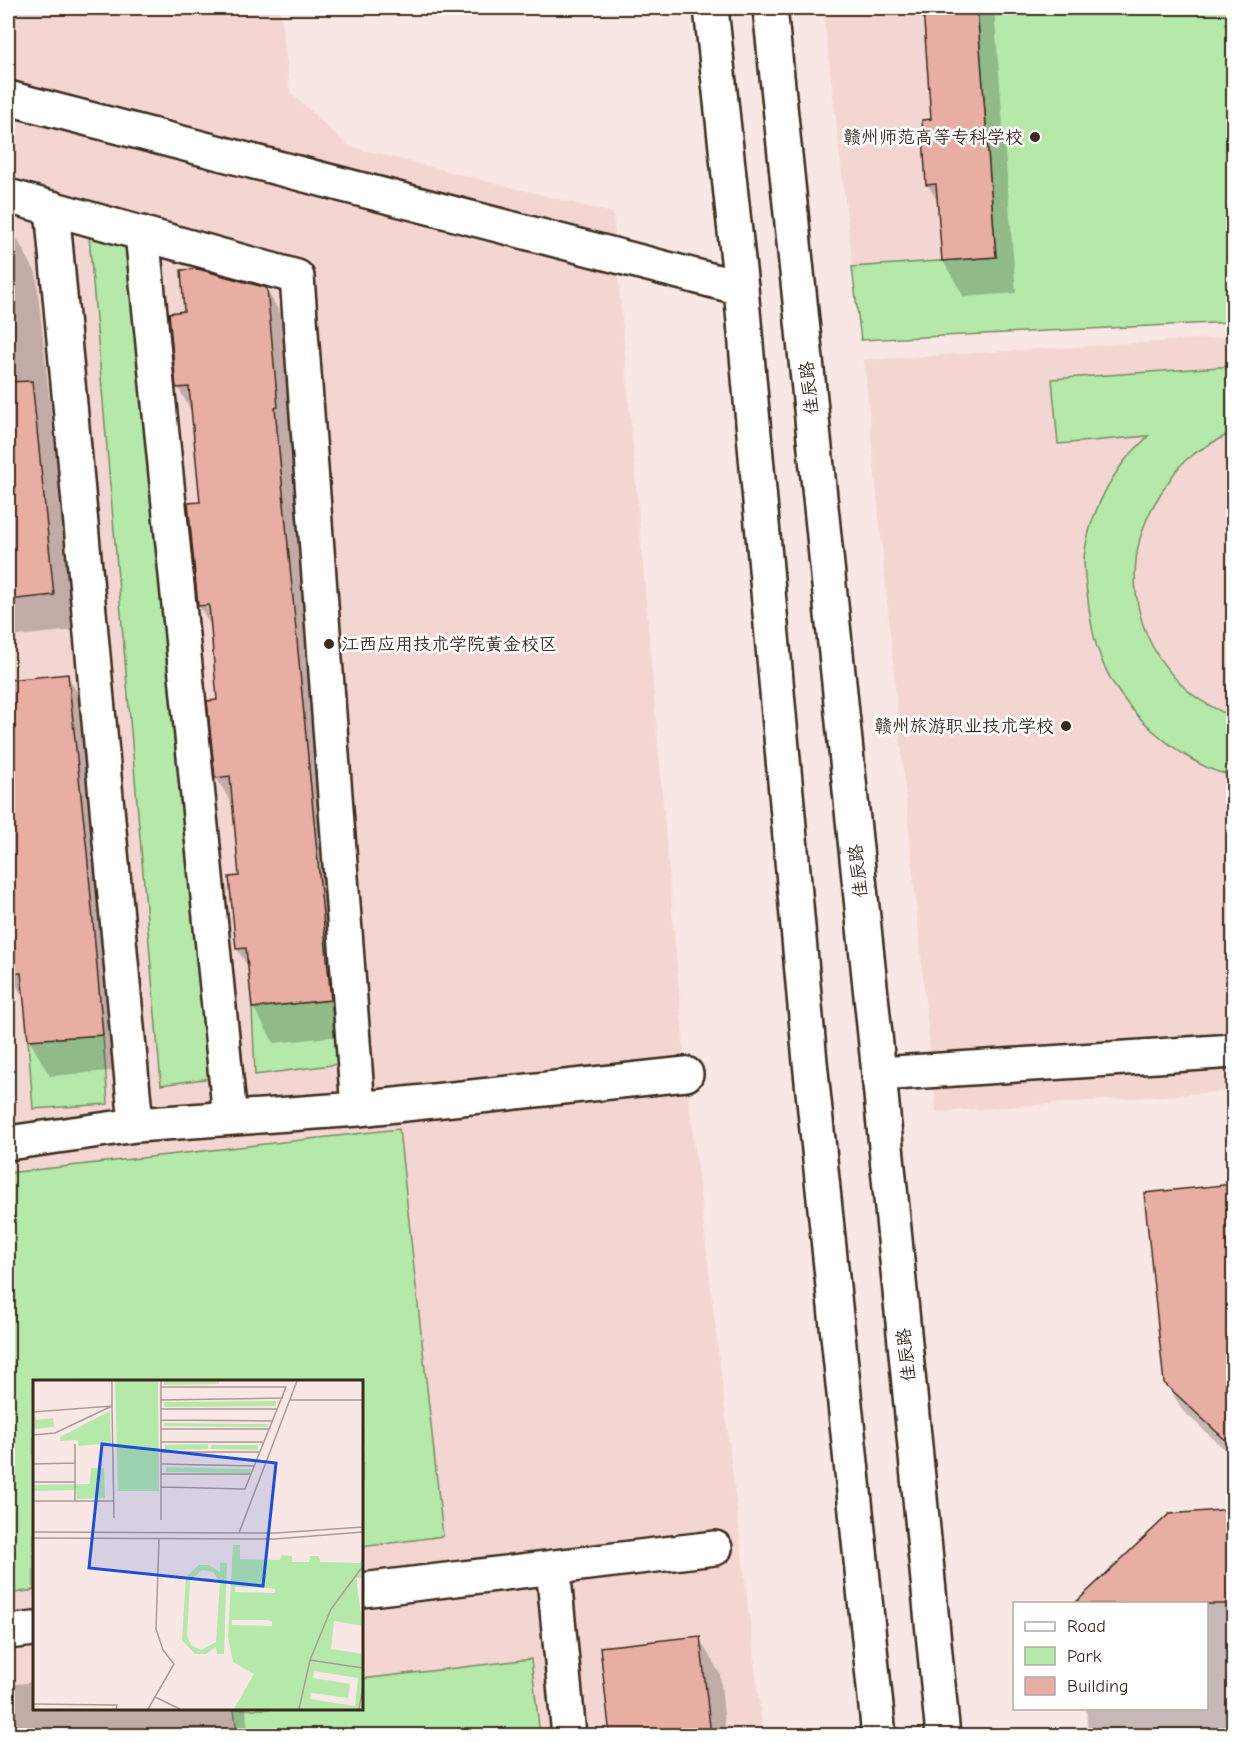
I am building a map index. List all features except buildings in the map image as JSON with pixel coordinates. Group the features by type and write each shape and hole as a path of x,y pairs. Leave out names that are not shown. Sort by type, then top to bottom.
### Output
{"street":[{"path":"711,8 741,288 810,1062 879,1736"},
{"name":"佳辰路","path":"770,8 879,1074 943,1736"},
{"path":"8,98 741,288"},
{"path":"8,196 297,277 358,1108"},
{"path":"52,207 136,1125"},
{"path":"142,233 230,1118"},
{"path":"879,1074 1233,1051"},
{"path":"8,1135 358,1108 686,1074"},
{"path":"363,1590 715,1548"},
{"path":"553,1567 569,1736"},
{"path":"8,1632 33,1629"}],"shaded area":[{"name":"江西应用技术学院黄金校区","path":"8,8 280,8 290,92 348,146 613,213 686,1074 763,1735 8,1736"},
{"name":"赣州师范高等专科学校","path":"823,8 1233,8 1233,322 861,340"},
{"name":"赣州旅游职业技术学校","path":"1233,337 1233,1091 936,1112 864,360"}],"green space":[{"name":"赣州师范高等专科学校","path":"977,8 1233,8 1233,322 861,340 852,267 996,257"},
{"path":"89,236 128,247 211,1078 161,1085"},
{"path":"1233,366 1233,432 1191,456 1172,476 1148,518 1139,543 1135,569 1136,596 1142,621 1152,645 1167,668 1197,698 1233,717 1233,775 1194,761 1169,744 1132,709 1104,666 1090,619 1084,569 1087,538 1106,490 1126,459 1148,436 1058,444 1052,379"},
{"path":"331,1000 339,1064 255,1075 252,1008"},
{"path":"103,1035 108,1104 33,1109 28,1040"},
{"path":"399,1129 443,1536 363,1547 363,1380 33,1380 33,1590 8,1594 8,1173"},
{"path":"531,1659 540,1735 237,1735 234,1710 363,1710 363,1679"}],"place":[{"name":"赣州师范高等专科学校","path":"1035,137"},
{"name":"江西应用技术学院黄金校区","path":"329,644"},
{"name":"赣州旅游职业技术学校","path":"1066,726"}]}
